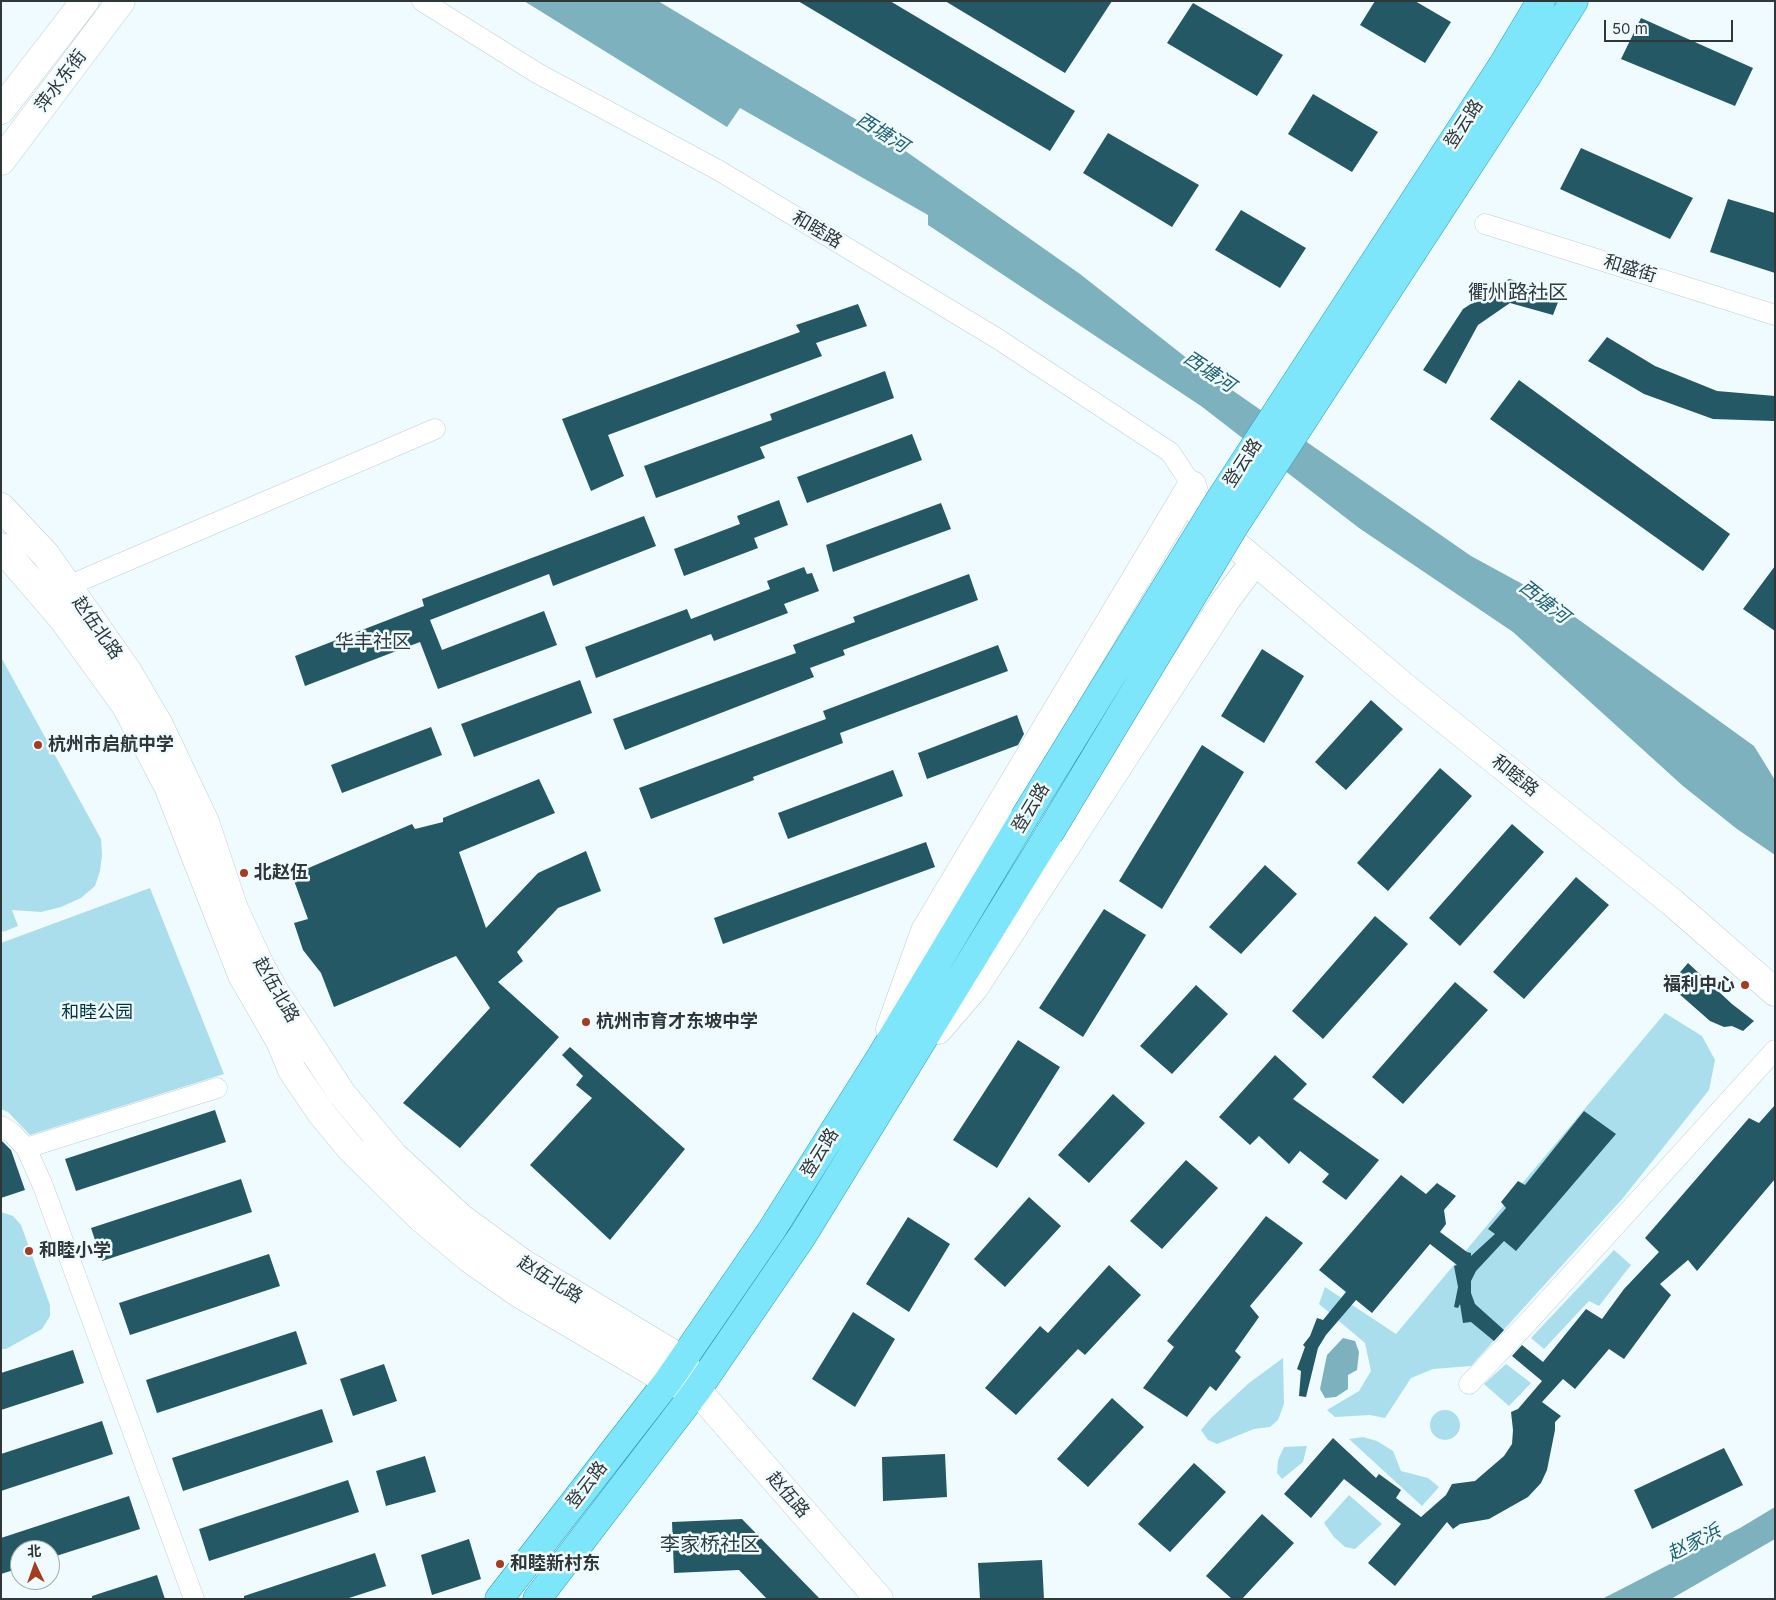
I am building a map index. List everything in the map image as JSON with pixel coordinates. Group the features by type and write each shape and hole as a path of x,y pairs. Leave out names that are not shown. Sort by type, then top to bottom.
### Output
{"main road":[{"name":"萍水东街","path":"1,110 85,1"},
{"name":"萍水东街","path":"1,161 121,1"},
{"name":"登云路","path":"537,1599 697,1390 803,1235 890,1066 1024,818 1217,504 1502,66 1541,1"},
{"name":"登云路","path":"499,1599 676,1371 771,1231 890,1066 1049,834 1235,525 1574,1"},
{"name":"和睦路","path":"1192,485 1201,516 1408,690 1673,903 1775,992"},
{"path":"890,1066 925,931 1192,485"},
{"name":"赵伍北路","path":"1,507 46,555 128,672 159,725 205,822 234,909 260,965 275,992 342,1094 394,1156 462,1218 676,1371"},
{"name":"赵伍北路","path":"1,547 63,619 126,706 168,786 242,975 280,1041 292,1070 321,1113 397,1196 470,1259 520,1294 676,1371"},
{"path":"890,1066 974,988 1226,600 1255,562"},
{"name":"赵伍路","path":"676,1371 697,1390 879,1599"}],"street":[{"name":"和睦路","path":"422,1 537,73 718,170 998,339 1170,452 1192,485"},
{"name":"和盛街","path":"1485,224 1775,315"},
{"path":"68,586 435,429"},
{"path":"1469,1384 1529,1321 1775,1050"},
{"path":"26,1148 217,1088"},
{"path":"1,1126 12,1133 26,1148 43,1186 194,1599"}],"green space":[{"name":"杭州市启航中学","path":"1,657 101,839 102,855 100,871 95,886 81,898 61,907 41,912 12,910 18,926 3,932 1,928"},
{"name":"和睦公园","path":"150,888 224,1074 30,1135 8,1112 1,1109 1,943"},
{"path":"1665,1013 1702,1036 1715,1060 1709,1090 1623,1198 1471,1366 1433,1369 1411,1378 1385,1418 1370,1415 1335,1417 1327,1410 1359,1391 1371,1371 1365,1343 1319,1304 1325,1287 1396,1334"},
{"path":"1,1212 13,1216 21,1225 50,1305 50,1316 42,1329 6,1349 1,1349"},
{"path":"1614,1250 1631,1265 1599,1306 1589,1301 1544,1349 1531,1338"},
{"path":"1283,1358 1284,1404 1278,1420 1270,1427 1254,1429 1217,1444 1208,1440 1201,1430 1211,1418 1249,1383"},
{"path":"1506,1364 1531,1383 1509,1406 1484,1384"},
{"path":"1445,1410 1456,1414 1460,1425 1456,1436 1445,1440 1434,1436 1430,1425 1434,1414"},
{"path":"1363,1437 1377,1441 1393,1451 1401,1471 1428,1478 1439,1487 1422,1506 1349,1439"},
{"path":"1307,1446 1303,1462 1282,1479 1277,1473 1278,1460 1284,1447"},
{"path":"1349,1495 1382,1524 1355,1549 1345,1547 1334,1537 1324,1523"}],"water":[{"name":"西塘河","path":"524,1 658,1 887,138 1080,274 1193,363 1471,556 1550,599 1754,746 1775,780 1775,855 1737,829 1683,786 1513,632 1359,528 1201,406 928,225 928,215 740,108 727,127"},
{"path":"1343,1338 1355,1341 1359,1352 1357,1370 1348,1375 1348,1389 1336,1397 1325,1398 1320,1389 1327,1355"},
{"path":"1775,1507 1775,1539 1671,1599 1602,1599 1740,1528"}],"building":[{"path":"798,1 890,1 1075,111 1050,151"},
{"path":"945,1 1112,1 1065,73"},
{"path":"1375,1 1415,1 1451,22 1425,63 1360,25"},
{"path":"1193,3 1283,55 1257,96 1167,43"},
{"path":"1641,18 1753,68 1735,106 1621,59"},
{"path":"1313,94 1378,132 1352,172 1288,134"},
{"path":"1108,133 1199,185 1172,227 1083,173"},
{"path":"1581,148 1693,198 1670,239 1560,189"},
{"path":"1728,199 1775,213 1775,273 1710,252"},
{"path":"1241,210 1306,248 1280,288 1215,250"},
{"path":"1509,279 1562,292 1553,315 1510,303 1478,325 1446,384 1423,370 1463,309"},
{"path":"858,304 867,326 816,343 822,356 608,435 624,476 591,491 562,419 800,332 796,325"},
{"path":"1607,337 1655,366 1717,391 1775,396 1774,421 1713,419 1644,394 1588,361"},
{"path":"885,371 894,398 760,447 765,458 656,498 644,466 772,420 770,414"},
{"path":"1519,380 1730,534 1703,571 1490,419"},
{"path":"912,434 922,460 807,503 797,477"},
{"path":"779,500 788,525 754,538 758,548 684,576 674,549 740,524 737,516"},
{"path":"941,503 951,529 833,572 826,545"},
{"path":"644,516 656,546 553,586 549,574 430,620 442,650 544,611 557,645 438,689 420,642 305,686 295,656 424,606 422,599"},
{"path":"1775,566 1775,631 1743,609"},
{"path":"804,567 807,574 812,573 819,591 784,604 788,613 714,641 711,634 596,678 585,647 687,609 691,619 770,589 767,581"},
{"path":"969,574 978,600 843,650 845,655 810,668 814,677 625,750 613,719 796,653 793,645 855,622 853,617"},
{"path":"998,645 1008,671 840,733 843,743 753,777 754,780 651,819 639,788 826,719 823,711"},
{"path":"1262,649 1304,676 1264,743 1221,716"},
{"path":"580,680 592,713 474,757 461,724"},
{"path":"1371,700 1403,729 1346,790 1315,762"},
{"path":"1017,715 1024,734 1018,745 927,779 918,753"},
{"path":"431,727 442,755 342,793 331,765"},
{"path":"1202,745 1244,772 1162,909 1119,881"},
{"path":"1440,768 1472,796 1388,891 1357,863"},
{"path":"893,770 903,796 788,839 778,813"},
{"path":"539,779 555,813 459,852 486,928 538,873 586,851 601,891 558,908 517,952 523,961 498,982 559,1037 460,1148 403,1103 490,1008 456,956 334,1007 321,973 303,950 294,923 308,919 292,875 412,824 415,829 443,822 443,818"},
{"path":"1512,824 1544,852 1460,946 1429,918"},
{"path":"926,842 935,867 723,944 714,918"},
{"path":"1265,865 1297,894 1241,954 1209,927"},
{"path":"1576,877 1609,905 1524,999 1493,972"},
{"path":"1104,909 1146,935 1083,1037 1039,1008"},
{"path":"1375,916 1408,944 1323,1039 1292,1011"},
{"path":"1688,963 1732,1004 1754,1021 1743,1031 1732,1026 1724,1027 1710,1021 1669,985"},
{"path":"1455,982 1488,1010 1403,1104 1372,1077"},
{"path":"1196,985 1228,1014 1172,1074 1140,1046"},
{"path":"1018,1040 1060,1067 997,1168 953,1140"},
{"path":"570,1047 685,1149 610,1240 530,1165 592,1098 576,1085 583,1076 562,1055"},
{"path":"1275,1055 1307,1084 1293,1099 1379,1160 1346,1200 1322,1182 1329,1174 1300,1151 1289,1164 1259,1136 1250,1145 1219,1117"},
{"path":"1113,1094 1145,1123 1089,1183 1058,1155"},
{"path":"1775,1105 1775,1179 1697,1271 1688,1260 1660,1284 1671,1295 1624,1359 1609,1349 1575,1389 1563,1379 1542,1402 1561,1416 1555,1422 1547,1470 1541,1483 1528,1497 1489,1519 1460,1524 1453,1529 1447,1522 1395,1586 1368,1563 1401,1524 1344,1479 1311,1518 1284,1494 1333,1438 1376,1478 1379,1474 1401,1490 1396,1498 1421,1517 1446,1495 1452,1484 1475,1481 1504,1456 1512,1444 1511,1412 1518,1409 1542,1381 1512,1356 1522,1345 1543,1362 1586,1309 1602,1319 1624,1289 1659,1252 1645,1238 1749,1118 1759,1123"},
{"path":"215,1110 226,1142 76,1191 65,1159"},
{"path":"1584,1111 1616,1134 1516,1251 1504,1241 1476,1271 1471,1281 1471,1293 1475,1304 1504,1330 1494,1341 1471,1322 1463,1323 1460,1304 1458,1308 1454,1307 1458,1287 1454,1266 1457,1265 1430,1244 1372,1313 1356,1300 1326,1335 1318,1348 1306,1397 1299,1396 1301,1371 1297,1369 1305,1347 1303,1345 1310,1336 1317,1318 1323,1320 1346,1292 1319,1270 1401,1175 1426,1194 1437,1183 1456,1196 1444,1210 1446,1224 1440,1232 1471,1253 1471,1256 1495,1234 1488,1229 1506,1208 1501,1202 1518,1181 1525,1185"},
{"path":"1,1140 11,1150 25,1190 1,1198"},
{"path":"1186,1160 1218,1188 1162,1249 1130,1221"},
{"path":"241,1179 252,1212 102,1261 91,1228"},
{"path":"1029,1197 1061,1226 1005,1287 974,1259"},
{"path":"1266,1216 1303,1243 1250,1306 1259,1317 1235,1351 1241,1357 1216,1391 1210,1386 1187,1417 1143,1388 1174,1347 1167,1341"},
{"path":"908,1217 950,1244 909,1312 866,1284"},
{"path":"269,1254 280,1286 130,1335 119,1303"},
{"path":"1109,1265 1141,1295 1085,1355 1078,1349 1016,1415 985,1388 1040,1326 1048,1333"},
{"path":"853,1312 895,1339 855,1407 812,1379"},
{"path":"296,1331 307,1364 157,1413 146,1380"},
{"path":"73,1350 84,1383 1,1410 1,1373"},
{"path":"384,1364 397,1401 353,1416 340,1379"},
{"path":"1112,1398 1144,1427 1088,1487 1057,1459"},
{"path":"322,1409 333,1442 183,1491 172,1458"},
{"path":"102,1421 113,1454 1,1491 1,1454"},
{"path":"1724,1448 1743,1485 1652,1529 1634,1490"},
{"path":"945,1454 947,1497 883,1501 882,1457"},
{"path":"425,1456 436,1492 386,1506 376,1471"},
{"path":"1194,1463 1226,1492 1170,1552 1138,1524"},
{"path":"348,1480 359,1512 209,1561 199,1529"},
{"path":"129,1496 140,1529 60,1555 60,1540 10,1540 10,1571 1,1574 1,1538"},
{"path":"1262,1514 1294,1543 1242,1599 1232,1599 1206,1576"},
{"path":"742,1519 820,1599 767,1599 739,1570 674,1573 672,1522"},
{"path":"469,1539 481,1579 432,1595 421,1555"},
{"path":"375,1553 386,1586 346,1599 244,1599 244,1596"},
{"path":"1042,1560 1044,1599 980,1599 978,1563"},
{"path":"157,1575 165,1599 92,1599 92,1596"}],"place":[{"name":"杭州市启航中学","path":"38,745"},
{"name":"北赵伍","path":"244,873"},
{"name":"福利中心","path":"1745,985"},
{"name":"杭州市育才东坡中学","path":"586,1022"},
{"name":"和睦小学","path":"29,1251"},
{"name":"和睦新村东","path":"500,1564"}],"district":[{"name":"衢州路社区","path":"1518,293"},
{"name":"华丰社区","path":"373,642"},
{"name":"李家桥社区","path":"710,1545"}],"water label":[{"name":"赵家浜","path":"1694,1543"}]}
